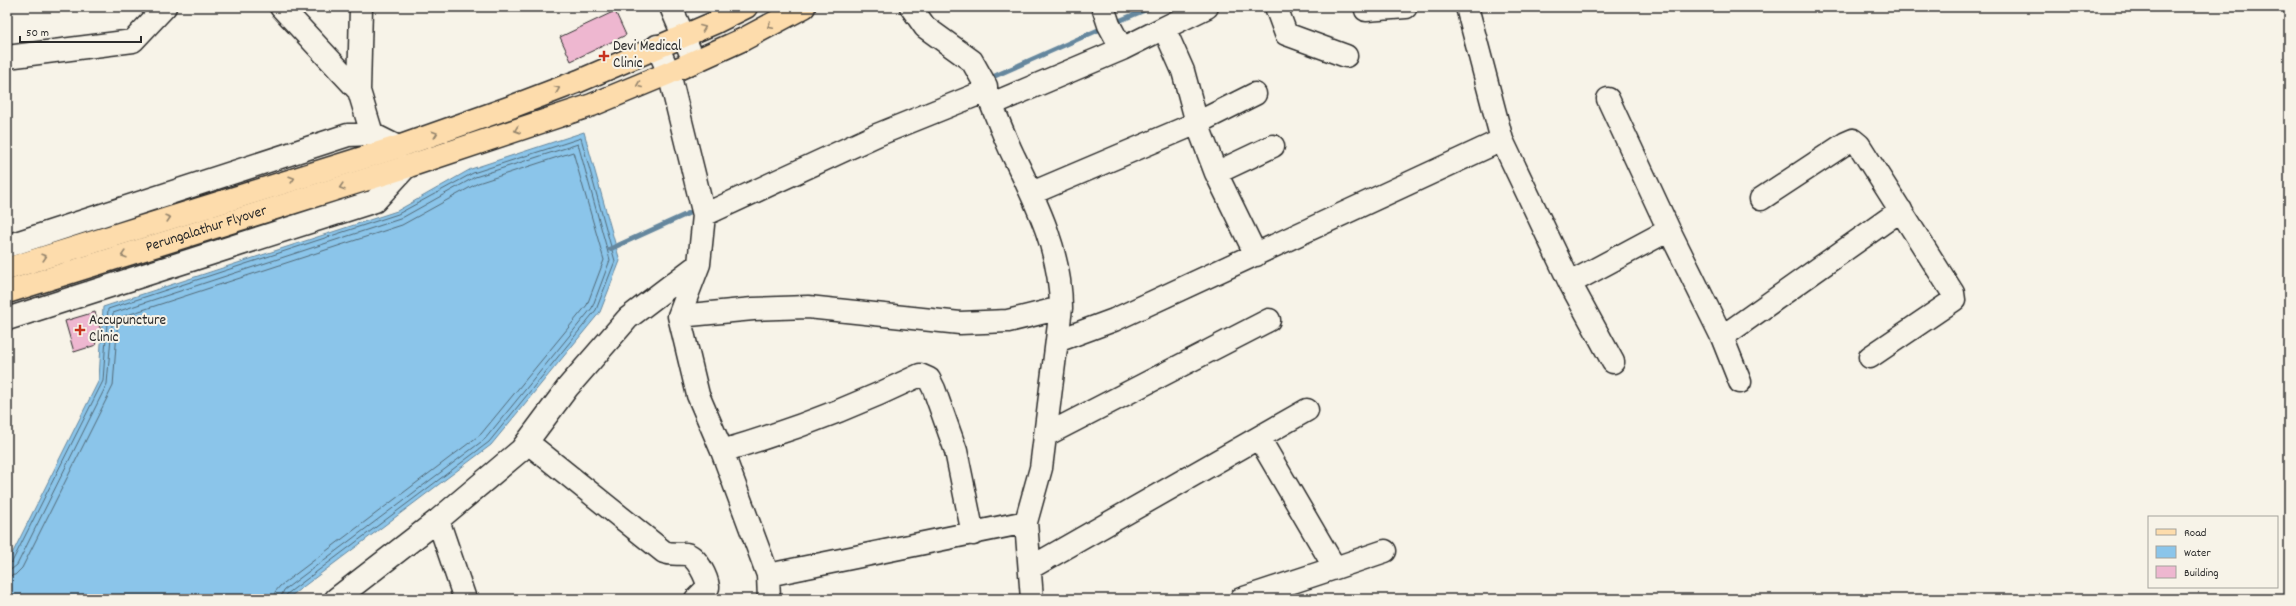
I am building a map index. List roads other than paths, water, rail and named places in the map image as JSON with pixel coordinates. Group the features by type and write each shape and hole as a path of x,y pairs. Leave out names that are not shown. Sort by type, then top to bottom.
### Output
{"main road":[{"name":"Perungalathur Flyover","path":"7,269 398,147 579,81 746,7"},
{"name":"Perungalathur Flyover","path":"7,292 406,167 592,105 669,73 744,39 804,7"}],"street":[{"path":"7,58 133,41 165,7"},
{"path":"281,7 359,91"},
{"path":"362,7 359,91 372,134"},
{"path":"671,7 694,61"},
{"path":"911,7 925,27 972,61 986,86 989,98 1032,193 1054,250 1061,283 1061,308 1046,435 1041,468 1026,522 1032,599"},
{"path":"1103,7 1109,26 1122,49"},
{"path":"704,215 877,135 989,98 1122,49 1207,7"},
{"path":"1276,7 1286,34 1346,56"},
{"path":"1366,10 1406,7"},
{"path":"1467,7 1502,140 1570,283 1613,362"},
{"path":"1164,28 1183,71 1197,123 1216,173 1256,255"},
{"path":"657,46 669,73 704,215 699,264 679,316 698,395 722,451 768,575 769,599"},
{"path":"1032,193 1197,123 1255,94"},
{"path":"1608,99 1669,230 1722,337 1740,382"},
{"path":"7,246 348,135 372,134 398,147"},
{"path":"1057,341 1114,320 1502,140"},
{"path":"1761,199 1853,140 1859,145 1953,293 1954,300 1870,357"},
{"path":"1216,173 1273,146"},
{"path":"7,319 376,201 406,167"},
{"path":"1722,337 1900,210"},
{"path":"1570,283 1669,230"},
{"path":"344,596 521,450 568,387 628,318 699,264"},
{"path":"679,316 753,309 808,307 960,323 1008,321 1061,308"},
{"path":"1046,435 1269,320"},
{"path":"722,451 785,432 868,400 920,374 929,379 934,389 956,451 972,534"},
{"path":"1030,568 1307,410"},
{"path":"1259,438 1335,568"},
{"path":"527,442 664,552 671,555 686,554 692,557 708,580 708,587 696,599"},
{"path":"438,520 465,599"},
{"path":"768,575 1026,522"},
{"path":"1241,599 1385,551"}],"water":[{"path":"584,132 620,261 600,312 491,445 287,599 7,599 7,564 99,380 103,307 397,211 471,169"}],"waterway":[{"path":"1114,23 1152,7"},
{"path":"988,79 1105,27"},
{"path":"610,249 698,209"}],"place":[{"name":"Devi Medical Clinic","path":"604,56"},
{"name":"Accupuncture Clinic","path":"80,330"}]}
